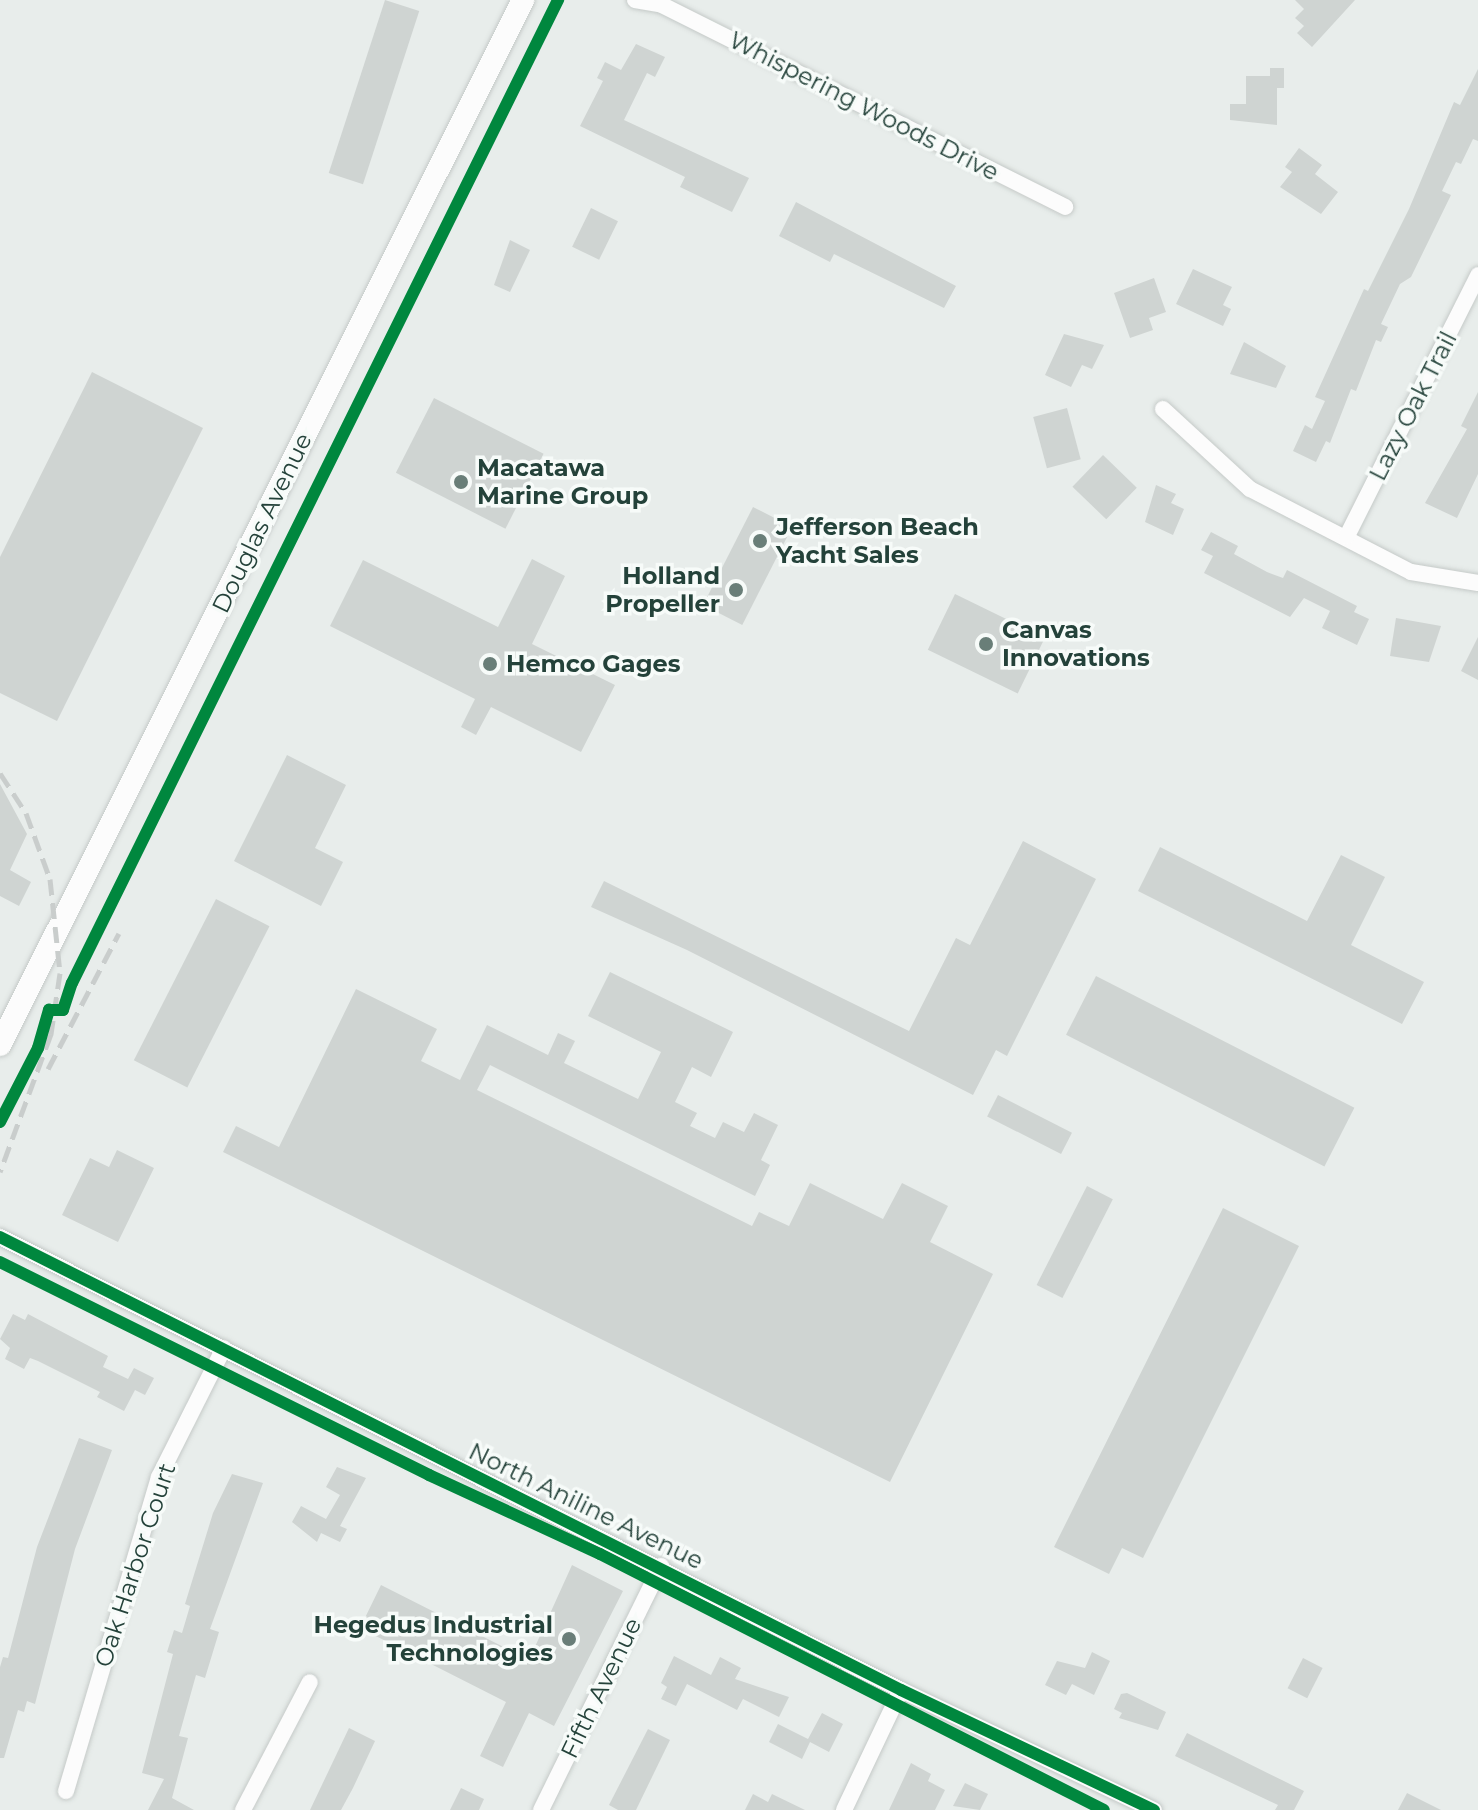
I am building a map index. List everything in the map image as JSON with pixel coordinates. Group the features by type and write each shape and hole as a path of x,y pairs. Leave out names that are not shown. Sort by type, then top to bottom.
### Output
{"street":[{"name":"Douglas Avenue","path":"0,1045 523,0"},
{"name":"Whispering Woods Drive","path":"635,0 661,2 1065,207"},
{"name":"Lazy Oak Trail","path":"1347,536 1478,275"},
{"path":"1163,409 1250,489 1347,536 1411,572 1478,583"},
{"name":"North Aniline Avenue","path":"0,1237 661,1566 901,1690 1150,1809"},
{"name":"Oak Harbor Court","path":"66,1791 159,1477 224,1348"},
{"name":"Fifth Avenue","path":"541,1810 661,1566"},
{"path":"243,1810 310,1682"},
{"path":"844,1810 901,1690"}],"building":[{"path":"385,0 419,11 363,184 329,173"},
{"path":"1295,0 1355,0 1312,47 1297,33 1304,26 1295,18 1304,9"},
{"path":"636,44 665,57 655,77 647,73 624,120 749,178 732,212 680,187 685,177 580,126 603,81 597,78 605,62 621,70"},
{"path":"1270,68 1284,68 1284,88 1277,88 1277,125 1230,120 1230,104 1246,104 1246,76 1270,76"},
{"path":"1478,69 1478,141 1473,139 1461,164 1456,162 1442,191 1451,195 1411,277 1400,284 1381,324 1388,327 1381,342 1376,340 1356,391 1351,389 1330,443 1326,441 1316,462 1293,451 1305,425 1312,429 1325,401 1315,397 1364,289 1368,291 1409,209 1454,102 1460,105"},
{"path":"1299,148 1322,165 1315,174 1338,192 1321,214 1280,187 1292,172 1285,167"},
{"path":"796,202 956,286 944,308 834,254 830,262 779,236"},
{"path":"591,208 618,221 599,260 572,247"},
{"path":"510,240 530,250 510,292 494,285"},
{"path":"1193,269 1232,287 1223,305 1231,309 1223,326 1176,304"},
{"path":"1154,278 1166,312 1149,318 1153,330 1130,338 1114,293"},
{"path":"1064,334 1104,345 1092,369 1082,365 1071,387 1045,375"},
{"path":"1244,342 1286,366 1276,388 1230,374"},
{"path":"92,372 203,428 57,721 0,693 0,557"},
{"path":"1478,392 1478,474 1457,518 1425,503 1467,429 1461,426"},
{"path":"434,398 544,454 505,529 396,473"},
{"path":"1067,408 1081,459 1047,468 1033,417"},
{"path":"1103,455 1137,488 1106,519 1072,487"},
{"path":"1156,485 1176,494 1171,503 1184,509 1173,535 1145,522"},
{"path":"753,507 792,527 742,625 703,605"},
{"path":"1211,532 1238,546 1234,554 1267,572 1283,578 1287,570 1357,606 1354,612 1369,619 1357,645 1322,628 1330,611 1304,598 1290,617 1204,573 1213,556 1201,550"},
{"name":"Hemco Gages","path":"532,559 565,576 532,644 615,685 581,752 491,707 476,735 461,727 475,699 330,626 363,560 498,627"},
{"name":"Canvas Innovations","path":"955,594 1045,638 1018,694 928,650"},
{"path":"1396,618 1441,626 1429,662 1390,656"},
{"path":"1478,637 1478,680 1461,671"},
{"path":"287,755 346,785 315,848 343,862 321,906 234,861"},
{"path":"0,784 27,834 10,870 31,882 19,906 0,896"},
{"path":"1023,841 1096,879 1007,1056 996,1050 973,1095 687,950 591,907 604,881 909,1031 956,938 970,945"},
{"path":"1160,847 1307,921 1341,855 1385,877 1351,945 1424,982 1402,1024 1138,891"},
{"path":"216,899 269,926 187,1088 134,1060"},
{"path":"610,972 733,1032 711,1077 692,1067 675,1102 697,1113 690,1126 715,1138 723,1122 744,1132 754,1113 778,1125 761,1160 770,1165 755,1196 490,1065 477,1090 752,1226 759,1212 789,1226 810,1183 883,1219 902,1183 948,1206 930,1242 993,1274 890,1482 223,1152 236,1126 279,1147 356,989 437,1029 421,1061 460,1080 487,1025 548,1055 558,1033 575,1041 564,1063 638,1099 661,1052 588,1016"},
{"path":"1096,976 1354,1108 1324,1166 1066,1035"},
{"path":"998,1095 1072,1133 1061,1154 987,1116"},
{"path":"117,1150 154,1168 118,1242 62,1215 90,1158 109,1167"},
{"path":"1087,1186 1113,1199 1062,1298 1037,1285"},
{"path":"1223,1208 1299,1246 1143,1558 1122,1548 1109,1574 1054,1547"},
{"path":"13,1314 25,1320 28,1314 108,1356 103,1367 128,1379 134,1368 154,1378 145,1395 135,1390 124,1411 97,1397 100,1392 38,1361 30,1358 24,1369 5,1359 10,1348 0,1339"},
{"path":"79,1438 112,1450 75,1549 35,1704 27,1701 24,1712 18,1710 4,1758 0,1758 0,1667 3,1657 8,1658 37,1547"},
{"path":"337,1467 366,1478 340,1526 347,1529 340,1542 321,1533 317,1542 292,1522 301,1506 326,1519 340,1495 326,1487"},
{"path":"232,1474 263,1483 210,1629 219,1632 205,1678 196,1675 179,1736 188,1738 172,1798 194,1810 148,1810 164,1779 142,1773 173,1654 167,1652 174,1630 182,1633 190,1606 185,1604 213,1513"},
{"path":"572,1565 623,1591 554,1726 529,1713 503,1767 480,1756 506,1702 360,1628 381,1585 529,1660"},
{"path":"1092,1652 1110,1661 1094,1695 1072,1684 1066,1695 1045,1685 1057,1661 1085,1668"},
{"path":"674,1656 711,1675 720,1657 741,1668 735,1679 789,1697 779,1717 743,1699 737,1710 687,1684 676,1706 661,1699 667,1687 661,1683"},
{"path":"1303,1658 1323,1668 1307,1698 1288,1688"},
{"path":"1127,1693 1166,1712 1158,1730 1119,1718 1122,1713 1114,1709 1121,1694"},
{"path":"822,1713 843,1724 829,1752 810,1742 802,1759 769,1742 778,1724 808,1739"},
{"path":"349,1728 375,1741 353,1788 341,1810 310,1810"},
{"path":"648,1729 670,1740 636,1810 618,1810 609,1805"},
{"path":"1187,1733 1304,1791 1294,1810 1275,1810 1278,1805 1175,1756"},
{"path":"911,1763 931,1774 928,1781 945,1790 935,1810 889,1810"},
{"path":"965,1783 988,1794 980,1810 953,1806"},
{"path":"461,1788 484,1799 479,1810 450,1810"},
{"path":"1407,1793 1441,1810 1398,1810"},
{"path":"753,1794 768,1802 772,1794 805,1810 745,1810"}],"railway":[{"path":"0,773 26,813 50,879 60,973 51,1034 0,1172"},
{"path":"48,1069 119,933"}],"cycle path":[{"path":"0,1122 38,1048 49,1010 63,1010 72,983 558,0"},
{"path":"0,1237 901,1690 1154,1810"},
{"path":"0,1262 429,1475 600,1554 1104,1810"}],"place":[{"name":"Macatawa Marine Group","path":"461,482"},
{"name":"Jefferson Beach Yacht Sales","path":"760,541"},
{"name":"Holland Propeller","path":"736,590"},
{"name":"Canvas Innovations","path":"986,644"},
{"name":"Hemco Gages","path":"490,664"},
{"name":"Hegedus Industrial Technologies","path":"569,1639"}]}
